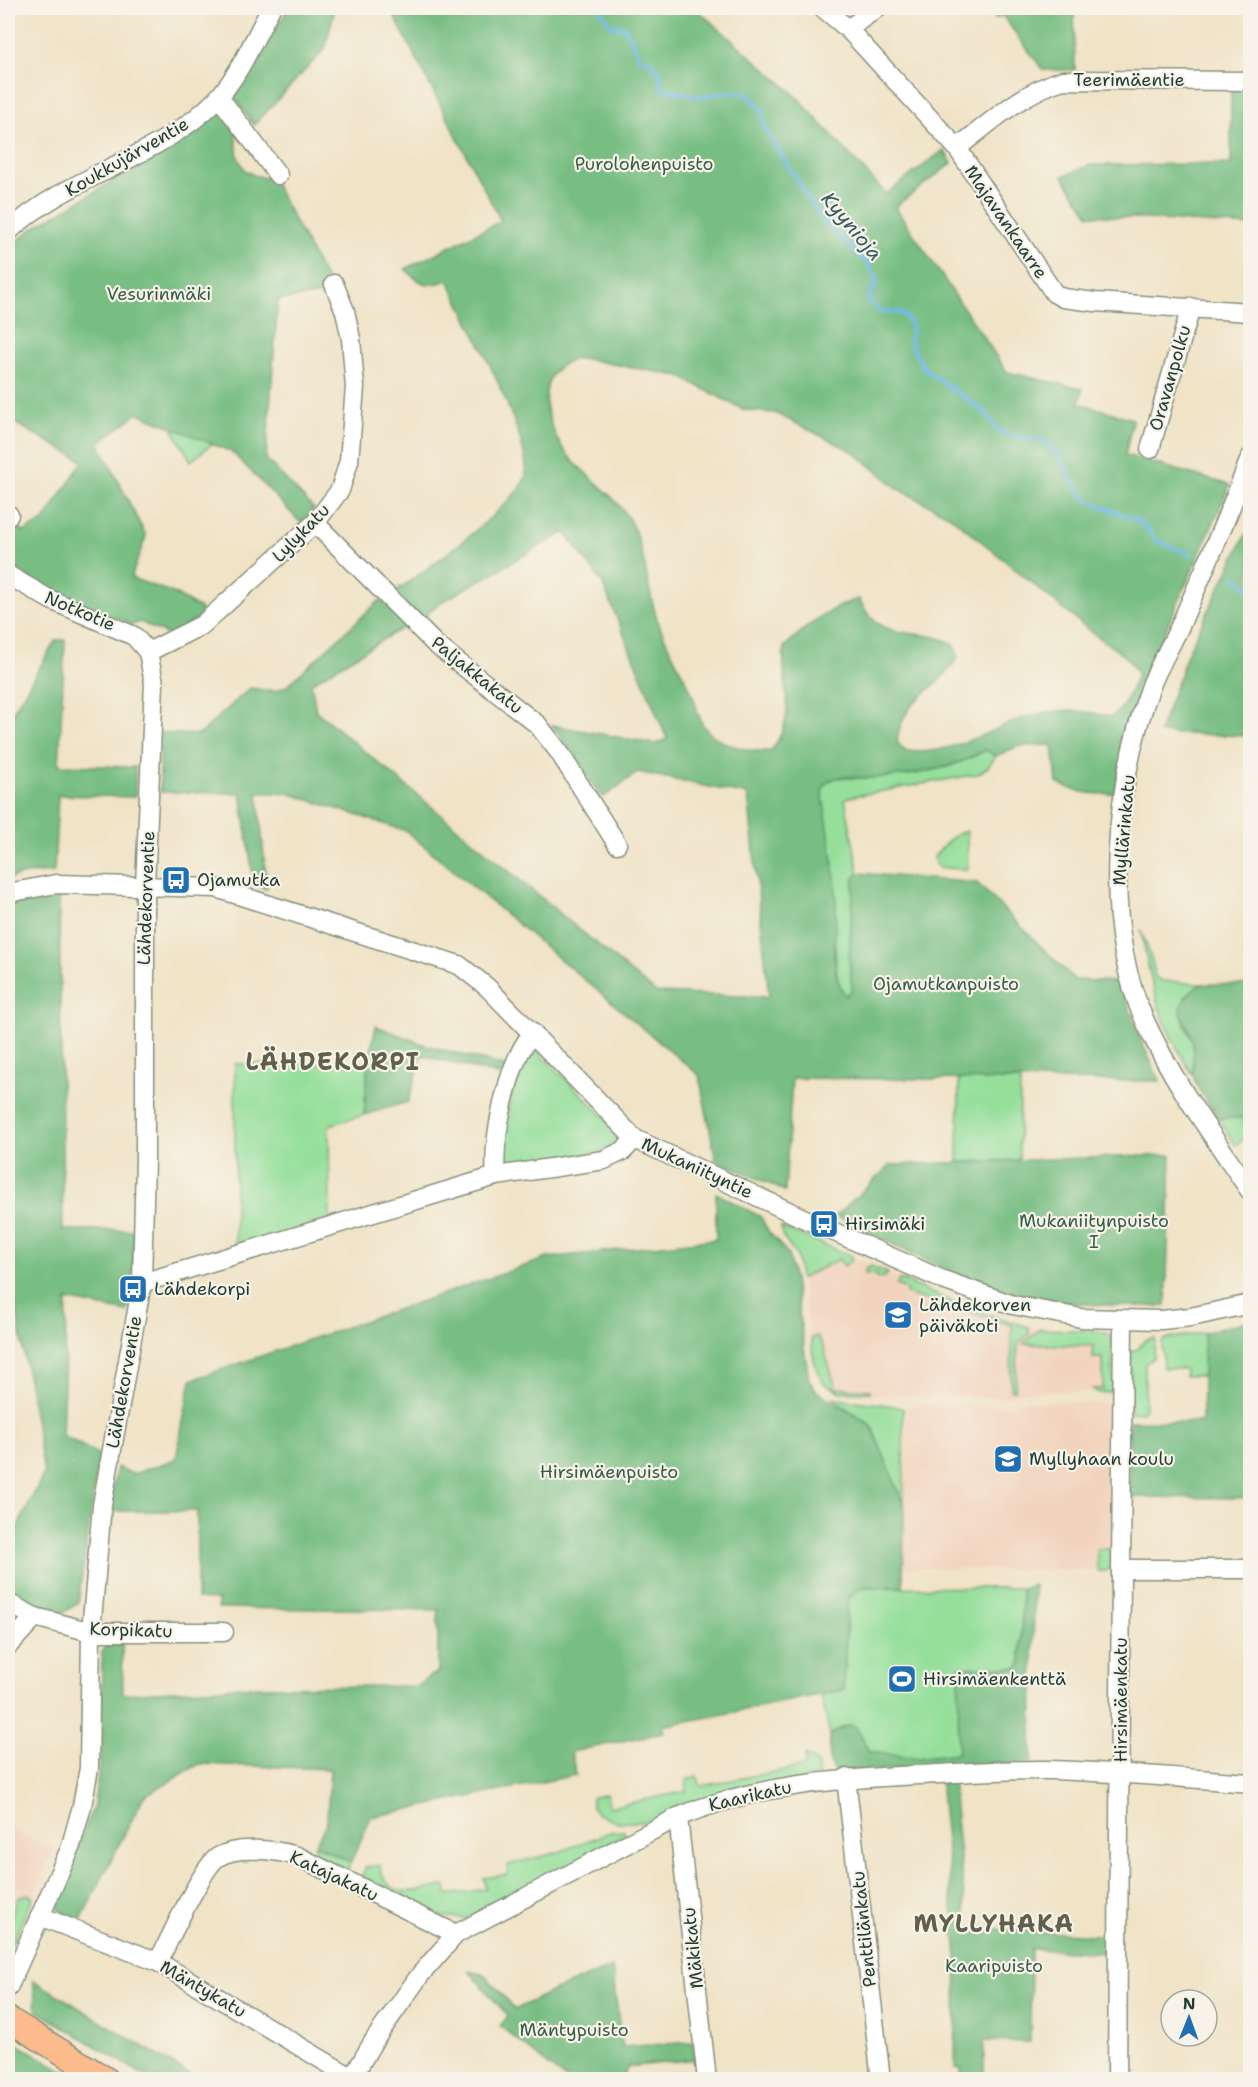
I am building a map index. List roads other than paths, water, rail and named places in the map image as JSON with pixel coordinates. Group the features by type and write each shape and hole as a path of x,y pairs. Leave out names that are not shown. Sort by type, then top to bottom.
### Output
{"main road":[{"path":"8,2019 106,2079"}],"street":[{"name":"Koukkujärventie","path":"8,232 50,200 172,134 203,112 219,97 234,75 271,8"},
{"name":"Majavankaarre","path":"823,8 848,29 957,148 1054,293 1095,302 1251,312"},
{"path":"848,29 877,8"},
{"name":"Teerimäentie","path":"957,148 1026,96 1042,86 1063,80 1251,81"},
{"path":"219,97 278,175"},
{"name":"Lylykatu","path":"148,652 202,624 315,523 340,490 349,461 352,439 354,364 345,311 334,284"},
{"name":"Oravanpolku","path":"1150,449 1191,307"},
{"name":"Myllärinkatu","path":"1251,458 1153,681 1141,716 1125,787 1118,862 1123,939 1131,980 1144,1020 1172,1074 1251,1191"},
{"name":"Paljakkakatu","path":"315,523 435,644 538,725 559,752 617,844"},
{"name":"Notkotie","path":"8,575 49,599 126,630 148,652"},
{"name":"Lähdekorventie","path":"8,1988 42,1917 77,1827 89,1768 91,1632 102,1505 142,1283 145,1159 145,885 154,732 154,683 148,652"},
{"path":"8,893 56,884 199,886 232,891 459,965 487,987 635,1139"},
{"path":"496,1176 494,1158 498,1126 519,1052 533,1033"},
{"name":"Mukaniityntie","path":"142,1283 496,1176 604,1160 623,1151 635,1139 943,1280 1013,1305 1082,1318 1123,1320 1191,1317 1251,1304"},
{"name":"Hirsimäenkatu","path":"1117,2079 1123,1320"},
{"path":"1121,1569 1251,1569"},
{"name":"Korpikatu","path":"8,1603 35,1617 91,1632 224,1632"},
{"path":"8,1646 35,1617"},
{"name":"Kaarikatu","path":"354,2079 373,2042 408,1991 456,1934 678,1817 707,1805 742,1795 846,1778 1009,1771 1121,1774 1251,1783"},
{"name":"Penttilänkatu","path":"846,1778 881,2079"},
{"name":"Mäkikatu","path":"678,1817 707,2079"},
{"name":"Katajakatu","path":"158,1962 210,1863 229,1852 276,1851 297,1856 456,1934"},
{"name":"Mäntykatu","path":"42,1917 158,1962 354,2079"}],"waterway":[{"name":"Kyynioja","path":"600,8 611,26 625,27 640,60 650,60 661,75 659,83 664,89 702,97 725,92 746,93 762,109 764,127 820,217 869,265 877,281 868,299 878,311 903,313 912,326 910,342 927,371 986,413 998,430 1013,436 1045,441 1060,456 1069,477 1087,500 1141,522 1157,541 1191,555"},
{"name":"Kyynioja","path":"1234,576 1250,589"}],"place":[{"name":"Ojamutka","path":"176,880"},
{"name":"Hirsimäki","path":"824,1224"},
{"name":"Lähdekorpi","path":"133,1289"},
{"name":"Lähdekorven päiväkoti","path":"898,1315"},
{"name":"Myllyhaan koulu","path":"1008,1459"},
{"name":"Hirsimäenkenttä","path":"902,1679"}],"district":[{"name":"LÄHDEKORPI","path":"333,1062"},
{"name":"MYLLYHAKA","path":"994,1924"}],"park label":[{"name":"Purolohenpuisto","path":"644,164"},
{"name":"Vesurinmäki","path":"159,294"},
{"name":"Ojamutkanpuisto","path":"946,984"},
{"name":"Mukaniitynpuisto I","path":"1094,1231"},
{"name":"Hirsimäenpuisto","path":"609,1472"},
{"name":"Kaaripuisto","path":"994,1966"},
{"name":"Mäntypuisto","path":"574,2030"}]}
